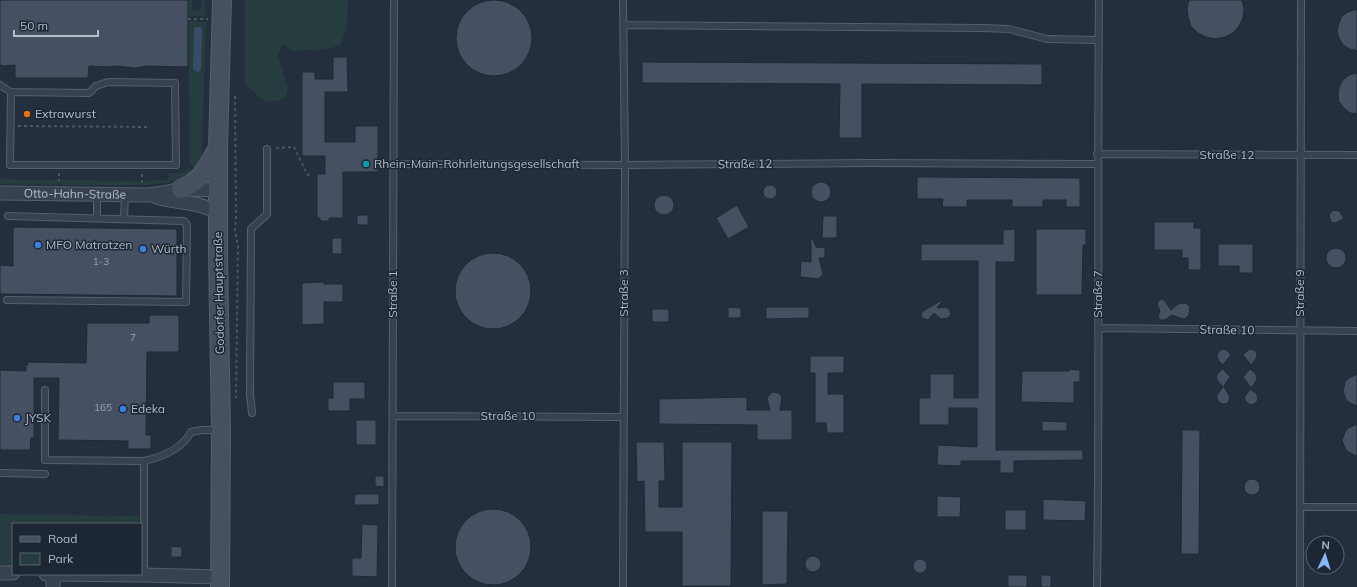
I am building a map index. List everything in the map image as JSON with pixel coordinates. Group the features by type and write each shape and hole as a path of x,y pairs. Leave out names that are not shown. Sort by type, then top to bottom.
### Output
{"main road":[{"name":"Godorfer Hauptstraße","path":"220,582 221,430 218,148 222,0"},
{"path":"181,189 190,186 201,176 218,148"}],"street":[{"name":"Otto-Hahn-Straße","path":"0,193 149,195 181,189 219,190"},
{"name":"Otto-Hahn-Straße","path":"149,195 195,204 218,211"},
{"path":"0,573 12,573"},
{"path":"53,575 53,587"},
{"path":"66,575 144,581 220,582"}],"lane":[{"name":"Straße 1","path":"392,587 394,0"},
{"name":"Straße 3","path":"623,0 625,166 623,587"},
{"name":"Straße 7","path":"1097,587 1097,154 1099,0"},
{"name":"Straße 9","path":"1300,587 1301,164 1304,155 1301,148 1301,0"},
{"path":"624,25 983,28 1009,30 1047,40 1098,40"},
{"path":"0,85 12,92 89,93 96,86 108,82 175,83 176,165 10,165 12,92"},
{"path":"252,413 250,394 251,228 267,214 267,149"},
{"name":"Straße 12","path":"1097,154 1357,155"},
{"name":"Straße 12","path":"393,164 625,166 882,163 1097,164"},
{"path":"96,218 97,194"},
{"path":"124,219 125,194"},
{"path":"7,300 186,302 187,225 184,221 179,220 8,216"},
{"name":"Straße 10","path":"1098,328 1357,331"},
{"path":"45,390 45,460 144,461 156,458 174,449 187,440 191,432 202,430 221,430"},
{"name":"Straße 10","path":"393,416 623,417"},
{"path":"144,461 144,581"},
{"path":"0,473 45,474"},
{"path":"1300,507 1357,507"}],"path":[{"path":"188,19 222,20"},
{"path":"235,94 235,230"},
{"path":"11,126 149,127"},
{"path":"267,149 294,147 307,174 311,176"},
{"path":"234,250 238,246"},
{"path":"234,276 237,282"}],"green space":[{"path":"188,0 192,0 193,10 199,11 202,7 202,0 205,0 205,16 188,16"},
{"path":"245,0 348,0 347,29 340,45 328,49 292,51 282,44 278,56 288,88 286,96 280,100 269,101 259,96 245,84"},
{"path":"188,21 206,22 202,149 201,161 196,168 190,165"},
{"path":"188,168 193,171 177,181 144,185 144,181 168,180 169,173 187,171"},
{"path":"0,179 58,180 57,185 0,184"},
{"path":"61,180 141,181 141,185 61,185"},
{"path":"0,514 138,516 138,523 12,523 12,567 0,567"}],"water":[{"path":"201,27 202,30 201,70 198,72 193,68 194,28"}],"building":[{"path":"0,0 188,0 188,67 147,66 136,68 89,66 88,78 15,78 15,65 0,65"},
{"path":"487,0 501,0 515,6 526,17 532,31 532,45 529,53 521,65 515,70 501,76 487,76 473,70 462,59 456,45 456,31 462,17 473,6"},
{"path":"1189,0 1242,0 1244,8 1243,18 1233,33 1225,37 1215,39 1206,37 1198,33 1191,26 1187,7"},
{"path":"1357,9 1357,51 1343,45 1337,31 1342,16"},
{"path":"333,57 347,57 348,92 325,92 325,142 355,142 355,126 378,126 378,172 343,172 343,218 329,218 329,221 320,221 320,218 317,218 317,174 325,174 325,156 302,156 302,72 315,72 315,79 333,79"},
{"path":"642,62 1042,64 1042,85 862,84 862,138 839,138 840,84 642,83"},
{"path":"1357,73 1357,114 1350,113 1344,108 1339,102 1338,94 1339,87 1343,80 1349,75"},
{"path":"917,177 1080,178 1080,207 1066,207 1066,200 1043,200 1043,207 1012,207 1012,200 967,200 967,207 942,207 943,199 917,199"},
{"path":"821,182 828,185 831,192 828,199 821,202 814,199 811,192 814,185"},
{"path":"770,185 775,187 777,192 775,197 770,199 765,197 763,192 765,187"},
{"path":"664,195 671,198 674,205 671,212 664,215 657,212 654,205 657,198"},
{"path":"737,205 749,227 728,239 716,218"},
{"path":"1333,210 1339,211 1344,218 1336,223 1331,222 1329,215"},
{"path":"357,215 368,215 368,225 357,225"},
{"path":"823,216 837,216 837,238 822,238"},
{"path":"1154,222 1194,222 1194,228 1201,228 1201,270 1188,270 1188,258 1182,258 1182,250 1154,250"},
{"path":"13,227 177,229 177,296 0,294 0,265 13,266"},
{"path":"1015,229 1015,262 996,262 996,450 1083,450 1083,460 1014,461 1014,473 1000,473 1000,461 961,461 961,466 937,465 938,445 977,447 977,408 949,408 949,425 919,425 919,398 930,398 930,374 954,374 954,398 978,398 978,261 921,261 921,244 1003,244 1003,230"},
{"path":"1036,229 1086,229 1086,245 1083,245 1082,295 1036,295"},
{"path":"332,238 342,238 342,254 332,254"},
{"path":"811,239 813,239 816,247 825,248 825,258 819,258 823,274 818,279 800,277 801,261 811,262"},
{"path":"1218,244 1253,244 1253,273 1239,273 1239,266 1218,266"},
{"path":"1336,248 1343,251 1346,258 1343,265 1336,268 1329,265 1326,258 1329,251"},
{"path":"486,253 500,253 514,259 525,270 531,284 531,298 528,306 520,318 514,323 500,329 486,329 472,323 461,312 455,298 455,284 461,270 472,259"},
{"path":"324,282 324,284 343,284 343,302 324,302 324,324 302,325 302,283"},
{"path":"944,299 937,308 945,307 949,309 951,314 948,318 941,319 934,313 928,320 922,318 921,314 923,311"},
{"path":"1162,299 1171,310 1178,304 1186,303 1190,307 1189,315 1185,319 1172,315 1165,320 1160,320 1158,316 1160,311 1157,304 1159,300"},
{"path":"728,307 741,308 741,318 728,318"},
{"path":"766,307 809,307 809,318 766,319"},
{"path":"652,309 669,309 669,322 652,322"},
{"path":"149,315 179,315 179,352 147,352 146,435 151,435 151,449 128,449 128,441 58,440 59,378 34,378 34,438 31,438 30,450 0,450 0,370 26,371 26,365 28,365 28,362 86,363 87,323 149,323"},
{"path":"1224,349 1231,355 1223,365 1218,360 1217,355 1220,350"},
{"path":"1250,349 1256,351 1257,355 1256,359 1251,365 1243,355"},
{"path":"810,356 844,356 844,373 828,373 828,394 844,394 844,433 827,433 826,423 815,423 815,373 810,373"},
{"path":"1069,369 1080,370 1080,382 1074,382 1074,403 1021,402 1022,371 1069,371"},
{"path":"1223,369 1230,377 1224,386 1230,398 1228,403 1224,404 1220,403 1217,399 1217,395 1223,387 1216,377"},
{"path":"1250,369 1257,377 1251,388 1243,377"},
{"path":"1357,374 1357,406 1346,400 1343,391 1345,382"},
{"path":"333,382 365,382 365,399 350,399 350,411 328,411 328,398 333,398"},
{"path":"1250,389 1256,393 1258,397 1257,402 1252,405 1247,403 1244,398"},
{"path":"772,392 779,393 782,397 780,410 792,410 792,440 757,440 757,425 659,424 659,399 747,397 747,410 770,410 767,398"},
{"path":"356,420 376,420 376,445 356,445"},
{"path":"1042,421 1067,422 1067,431 1042,431"},
{"path":"1357,424 1357,456 1346,450 1342,441 1348,428"},
{"path":"1182,430 1200,430 1199,554 1181,554"},
{"path":"636,442 664,442 665,481 659,481 659,507 682,507 682,442 732,442 731,586 682,586 682,532 645,532 644,481 637,482"},
{"path":"375,476 384,476 384,487 375,486"},
{"path":"1249,479 1255,479 1260,484 1258,493 1255,495 1249,495 1244,490 1244,484"},
{"path":"355,494 379,494 379,505 354,505"},
{"path":"937,496 961,497 960,517 937,517"},
{"path":"1043,499 1086,501 1085,521 1043,520"},
{"path":"486,509 500,509 514,515 525,526 531,540 531,554 528,562 520,574 514,579 500,585 486,585 472,579 461,568 455,554 455,540 461,526 472,515"},
{"path":"1005,510 1026,510 1026,530 1005,530"},
{"path":"762,511 788,511 787,584 762,585"},
{"path":"362,524 378,525 377,577 352,576 352,558 361,558"},
{"path":"171,546 182,547 182,557 171,557"},
{"path":"813,556 820,561 821,564 816,571 813,572 806,567 805,564 810,557"},
{"path":"917,559 923,559 927,563 927,569 923,573 917,573 913,569 913,563"},
{"path":"1008,575 1027,575 1027,587 1008,587"},
{"path":"1041,575 1051,575 1051,587 1041,587"}],"place":[{"name":"Extrawurst","path":"27,114"},
{"name":"Rhein-Main-Rohrleitungsgesellschaft","path":"366,164"},
{"name":"MFO Matratzen","path":"38,245"},
{"name":"Würth","path":"143,249"},
{"name":"Edeka","path":"123,409"},
{"name":"JYSK","path":"17,418"}]}
